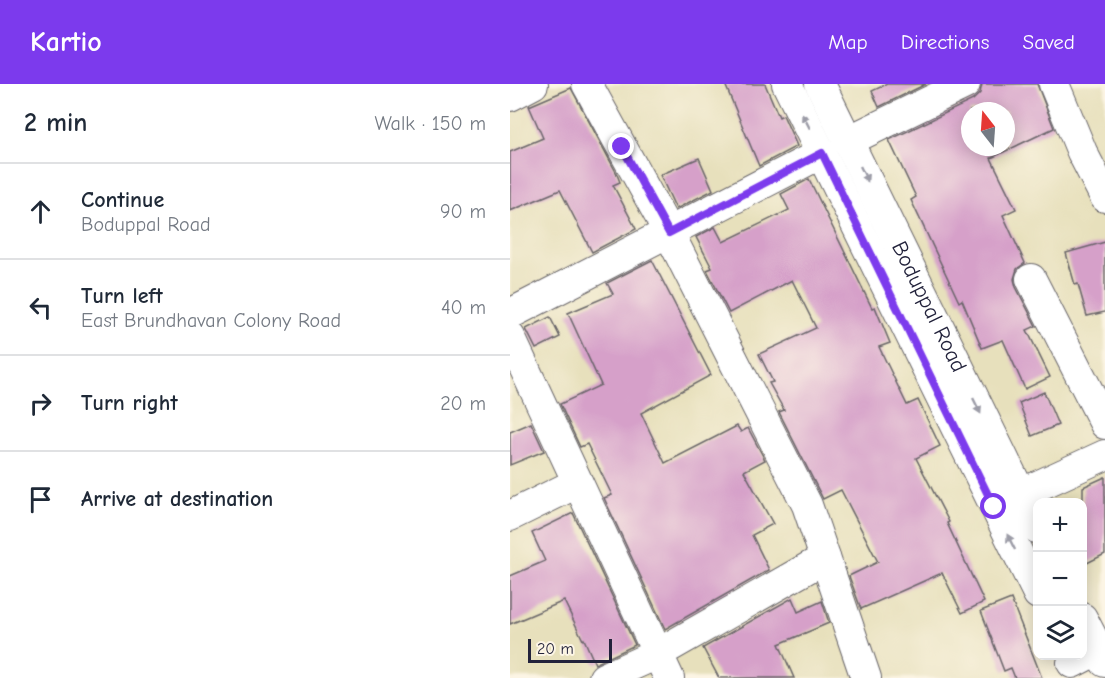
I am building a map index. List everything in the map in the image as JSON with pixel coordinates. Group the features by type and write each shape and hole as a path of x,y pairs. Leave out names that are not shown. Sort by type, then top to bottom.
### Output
{"street":[{"path":"510,96 532,84"},
{"path":"587,84 669,233 807,505 866,678"},
{"name":"Boduppal Road","path":"787,84 835,147 1033,519"},
{"name":"Boduppal Road","path":"820,84 835,147 1033,583"},
{"path":"510,314 835,147 965,84"},
{"path":"1054,84 1082,152 1105,197"},
{"path":"1030,279 1105,424"},
{"path":"510,337 663,666"},
{"path":"1020,494 1105,455"},
{"path":"510,516 577,483"},
{"path":"604,678 663,666 825,558"},
{"path":"1074,666 1103,652 1087,625"}],"building":[{"path":"725,84 765,84 779,117 783,115 797,146 759,166"},
{"path":"887,84 926,84 879,107 872,91"},
{"path":"982,84 1037,84 1054,128 1015,147 1015,102 969,102 980,93"},
{"path":"571,88 616,172 620,182 613,185 636,229 592,252 560,190 510,211 510,152 543,138 529,106"},
{"path":"961,106 961,156 995,156 991,158 1016,209 1003,215 1025,263 1017,269 1014,279 1036,326 1027,330 1050,377 1025,389 1003,340 982,348 962,300 959,302 911,200 916,197 889,140"},
{"path":"699,158 713,190 676,209 660,175"},
{"path":"809,179 872,308 875,307 890,343 879,347 907,405 918,400 940,446 916,458 949,522 947,523 984,602 962,613 942,573 861,609 849,576 878,562 841,490 823,499 779,412 784,410 769,383 773,382 759,354 816,328 792,280 729,313 707,270 712,268 696,237 715,227 723,242 789,210 781,194"},
{"path":"1105,242 1105,312 1087,316 1066,253"},
{"path":"652,260 711,375 641,413 665,463 737,426 741,432 748,428 765,460 744,471 773,524 752,535 769,570 665,629 604,498 612,495 587,444 580,447 560,404 601,385 568,313 613,294 607,283"},
{"path":"550,317 560,337 536,349 526,329"},
{"path":"1044,392 1058,425 1032,436 1019,403"},
{"path":"531,423 544,451 510,465 510,432"},
{"path":"1105,477 1105,554 1087,563 1087,498 1083,498 1083,487"},
{"path":"573,513 635,645 595,664 564,601 510,624 510,576 545,561 532,533"},
{"path":"792,598 798,612 822,601 829,623 779,644 794,678 719,678 703,648"},
{"path":"1011,599 1033,660 1042,678 1015,678 1011,668 1004,671 981,611"}],"route":[{"path":"622,147 669,233 822,153 994,507"}]}
